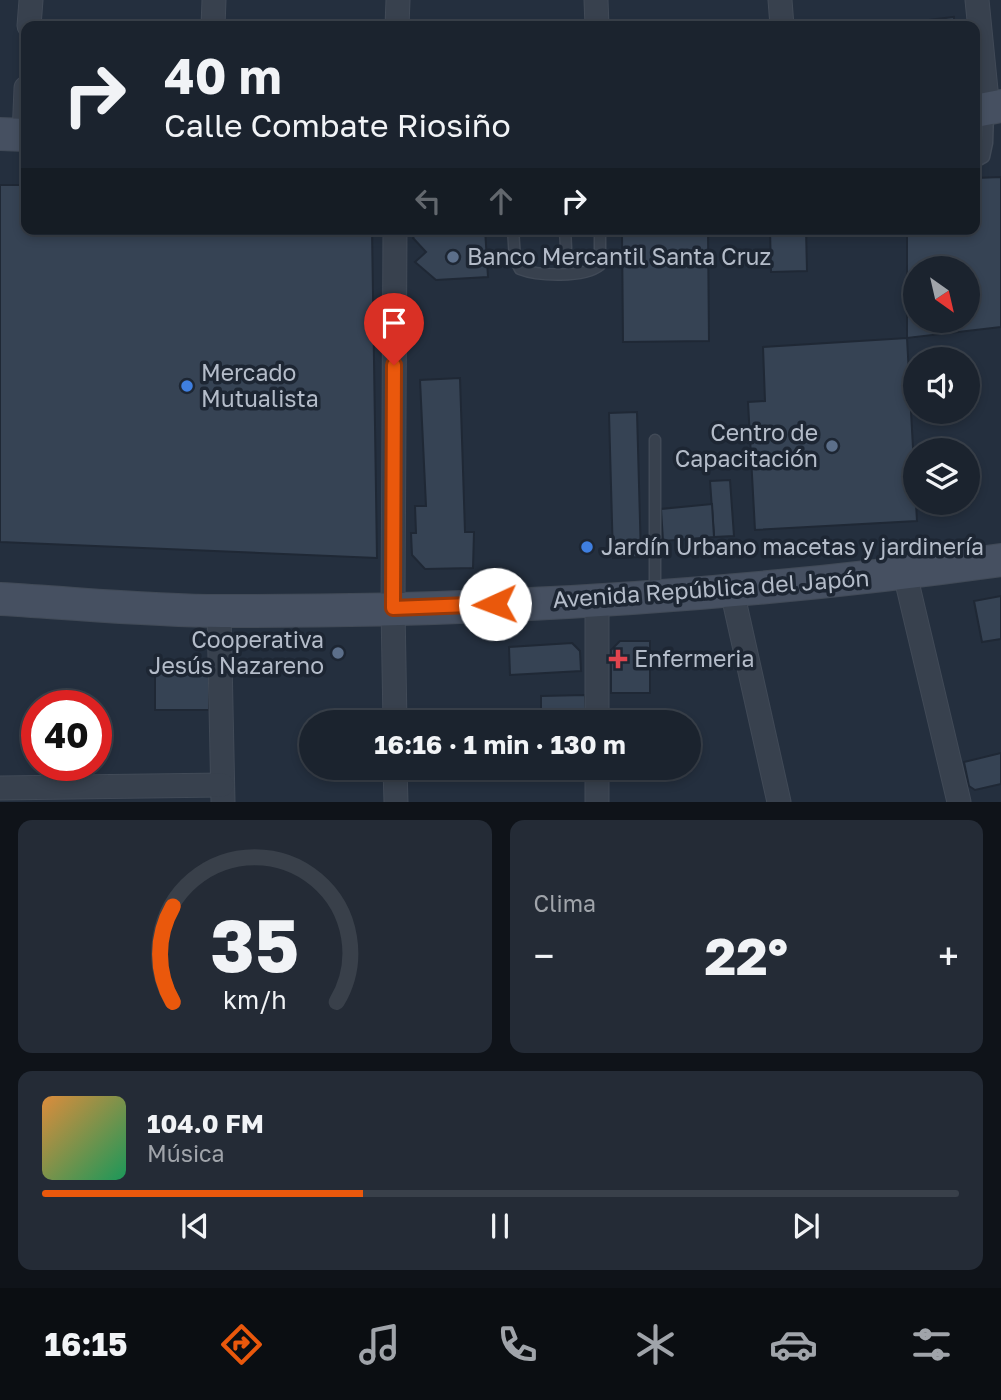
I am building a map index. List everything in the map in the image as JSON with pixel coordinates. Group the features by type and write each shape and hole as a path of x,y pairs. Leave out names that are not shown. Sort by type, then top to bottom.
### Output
{"street":[{"path":"30,21 31,0"},
{"path":"213,21 214,0"},
{"path":"397,21 398,0"},
{"path":"596,0 597,21"},
{"path":"780,0 782,21"},
{"path":"977,0 979,21"},
{"path":"980,27 988,99"},
{"path":"15,142 21,113"},
{"path":"394,710 395,235"},
{"name":"Avenida República del Japón","path":"0,599 219,611 597,601 905,574 1001,560"},
{"path":"905,574 959,802"},
{"path":"732,591 779,802"},
{"path":"597,601 597,710"},
{"path":"0,788 223,793 219,611"},
{"path":"395,780 396,802"},
{"path":"597,780 597,802"}],"lane":[{"path":"980,159 984,157 986,150 988,99"},
{"path":"513,235 515,259 520,269 534,273 582,274 600,265 600,235"},
{"path":"565,235 566,248"},
{"path":"655,440 655,596"}],"building":[{"path":"954,17 954,21 921,21"},
{"path":"1001,177 1001,327 980,329 980,256 907,256 907,235 980,235 980,178"},
{"name":"Mercado Mutualista","path":"0,185 21,185 21,235 372,235 377,558 0,542"},
{"name":"Banco Mercantil Santa Cruz","path":"415,235 485,235 488,277 436,280 415,262 426,252 413,238"},
{"path":"622,235 708,235 709,341 623,342"},
{"path":"770,235 806,235 807,271 771,272"},
{"path":"907,333 950,333 907,338"},
{"name":"Centro de Capacitación","path":"907,338 907,347 903,347 903,424 912,424 912,438 903,438 903,515 917,515 917,521 755,530 748,402 765,401 763,347"},
{"path":"460,378 465,532 474,532 473,568 425,569 412,555 411,533 416,533 415,506 426,506 420,380"},
{"path":"637,412 641,557 613,558 609,413"},
{"path":"730,480 734,536 714,537 710,481"},
{"path":"712,504 714,537 663,541 661,509"},
{"path":"1001,596 1001,639 982,642 974,601"},
{"path":"620,641 650,641 650,693 611,693 611,650"},
{"path":"572,643 580,651 581,671 510,675 509,647"},
{"path":"155,662 209,662 209,710 155,710"},
{"path":"585,695 586,710 541,710 541,696"},
{"path":"1001,753 1001,784 975,790 969,786 964,762"}],"place":[{"name":"Banco Mercantil Santa Cruz","path":"453,257"},
{"name":"Mercado Mutualista","path":"187,386"},
{"name":"Centro de Capacitación","path":"832,446"},
{"name":"Jardín Urbano macetas y jardinería","path":"587,547"},
{"name":"Cooperativa Jesús Nazareno","path":"338,653"},
{"name":"Enfermeria","path":"618,659"}],"route":[{"path":"394,365 393,608 495,604"}]}
